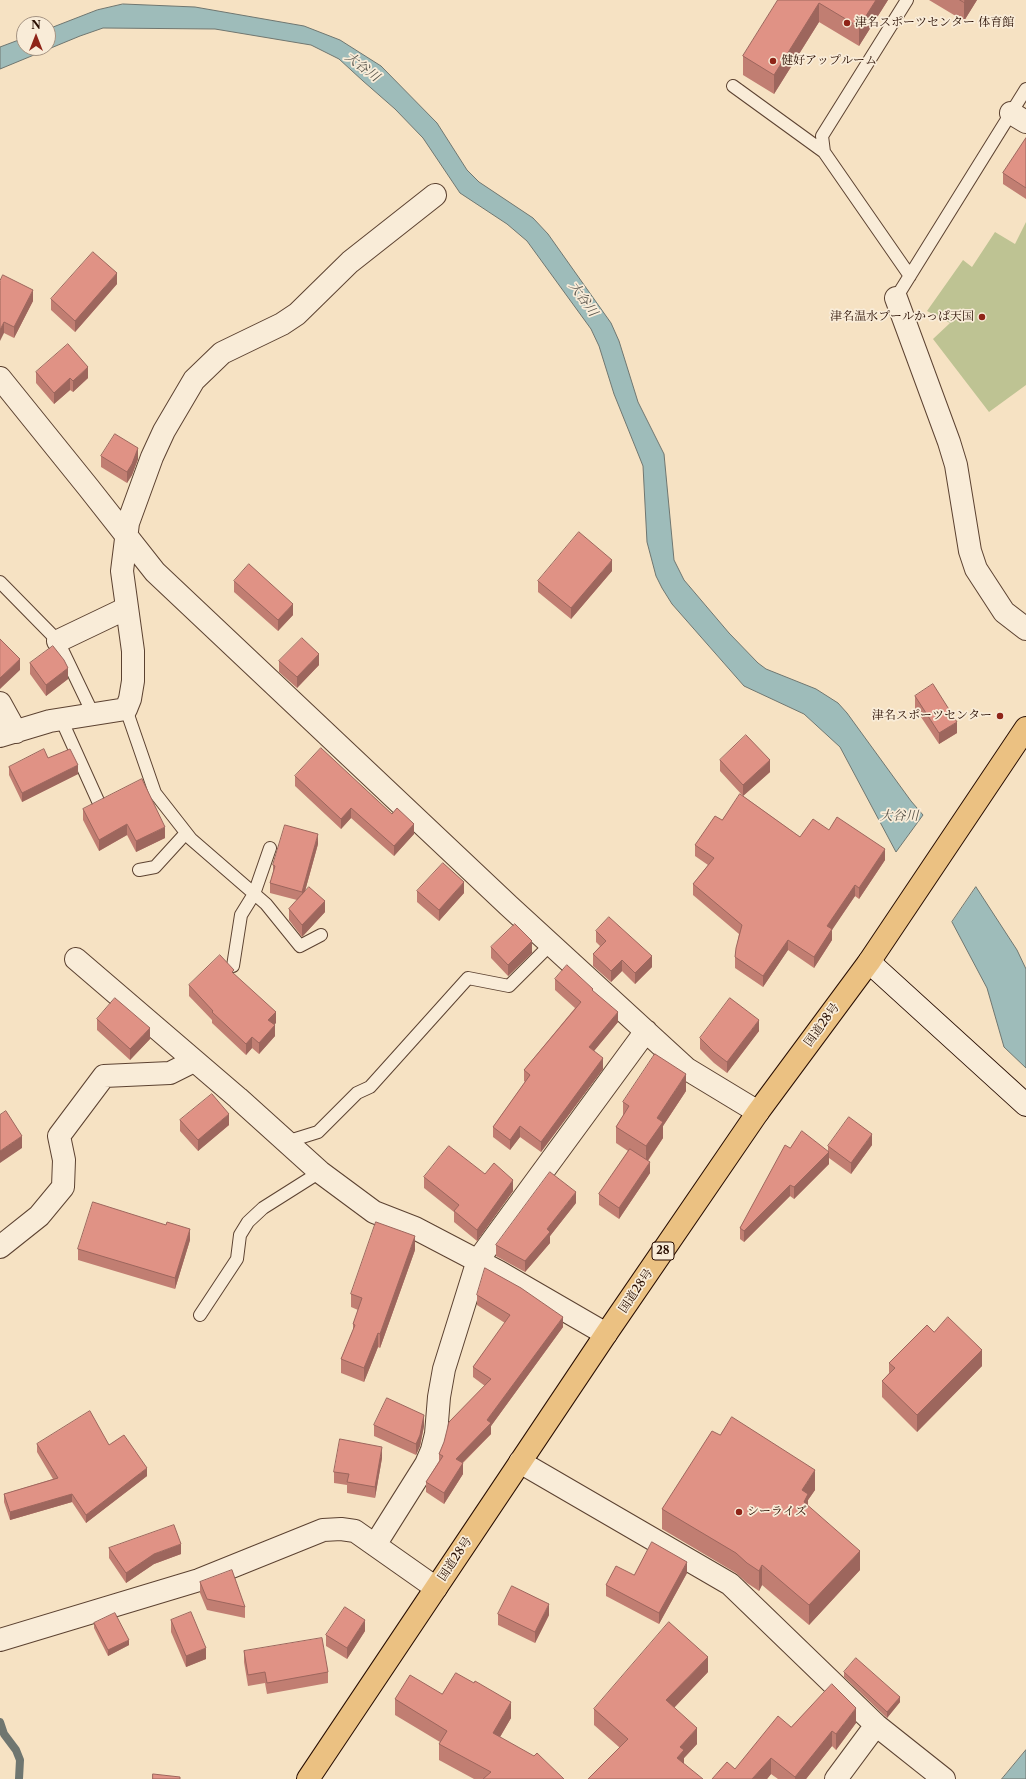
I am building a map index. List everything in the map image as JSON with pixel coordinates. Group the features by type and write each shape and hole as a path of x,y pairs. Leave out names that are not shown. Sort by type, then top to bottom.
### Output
{"highway":[{"name":"国道28号","path":"308,1779 606,1334 758,1112 868,962 1026,728"}],"street":[{"path":"0,703 8,734 61,719 126,709 130,698 133,681 133,651 122,571 128,523 152,457 164,431 194,380 222,353 282,324 298,314 350,262 435,196"},
{"path":"896,298 956,465 970,551 976,569 1004,612 1026,629"},
{"path":"0,378 155,572 216,631 551,944 687,1069 758,1112"},
{"path":"58,642 127,608"},
{"path":"76,959 320,1172 374,1212 414,1228 478,1260 606,1334"},
{"path":"868,962 1026,1105"},
{"path":"375,1545 422,1470 432,1450 436,1434 438,1397 444,1369 478,1260 646,1031"},
{"path":"0,1246 39,1216 63,1187 64,1160 59,1136 104,1076 170,1073 194,1061"},
{"path":"520,1462 730,1584 876,1724 944,1779"},
{"path":"0,1640 199,1580 323,1530 341,1529 356,1531 436,1588"},
{"path":"836,1779 876,1724"}],"lane":[{"path":"824,152 822,136 907,0"},
{"path":"733,86 824,152 910,276"},
{"path":"896,298 1018,118 1026,89"},
{"path":"0,582 58,642 93,714"},
{"path":"126,709 155,793 191,839 266,904 300,946 321,935"},
{"path":"61,719 98,800"},
{"path":"139,870 155,867 186,833"},
{"path":"233,966 241,915 254,894 270,848"},
{"path":"286,1142 318,1132 357,1093 370,1087 468,978 509,986 551,944"},
{"path":"200,1315 237,1259 240,1235 248,1222 263,1208 320,1172"}],"green space":[{"name":"津名温水プールかっぱ天国","path":"1026,222 1026,385 989,412 933,339 950,323 927,311 963,260 972,267 995,232 1015,244"}],"water":[{"name":"大谷川","path":"123,4 195,7 304,26 340,40 381,66 437,123 467,170 479,182 533,218 548,234 611,323 619,341 638,402 664,454 674,560 684,580 729,633 758,663 766,669 816,689 838,703 847,713 911,801 923,815 896,852 840,747 804,714 744,686 672,604 662,588 656,576 647,542 643,466 614,394 599,346 591,329 527,241 507,224 460,193 423,138 395,109 339,59 311,45 215,29 103,28 56,46 56,26 97,10"},
{"name":"大谷川","path":"16,41 16,56 32,56 0,69 0,47"},
{"path":"976,887 1017,950 1026,969 1026,1068 1004,1047 987,988 952,922"},
{"path":"1026,1750 1026,1779 1002,1779"}],"building":[{"path":"778,0 876,0 859,27 819,3 774,75 743,56"},
{"path":"1026,138 1026,188 1003,173"},
{"path":"93,252 117,273 75,321 51,299"},
{"path":"3,275 33,290 14,327 4,322 0,330 0,281"},
{"path":"68,344 88,367 73,381 70,378 54,393 36,372"},
{"path":"115,434 138,448 132,464 127,472 101,456"},
{"path":"579,532 612,560 571,608 538,581"},
{"path":"249,564 293,604 278,620 234,581"},
{"path":"302,638 319,654 297,677 279,661"},
{"path":"0,639 20,659 0,678"},
{"path":"53,646 64,660 68,668 46,685 30,663"},
{"path":"933,684 957,722 939,733 915,696"},
{"path":"746,735 770,760 743,785 720,760"},
{"path":"321,748 392,814 397,808 414,824 394,846 351,808 341,819 295,776"},
{"path":"44,749 48,758 70,749 78,765 22,793 9,767"},
{"path":"142,779 165,827 136,841 127,824 99,840 83,809"},
{"path":"740,794 800,837 813,819 829,830 837,817 885,849 859,888 855,885 827,926 832,929 814,957 788,940 763,976 735,957 742,925 693,884 714,858 695,845 715,816 722,820"},
{"path":"285,825 318,834 302,892 270,883 275,866 273,865"},
{"path":"443,863 464,882 439,910 417,891"},
{"path":"309,887 325,901 302,925 289,909"},
{"path":"609,917 652,956 635,973 622,960 611,971 593,954 606,941 596,931"},
{"path":"515,924 532,941 508,965 491,947"},
{"path":"220,955 234,970 232,972 276,1012 268,1020 275,1025 259,1043 252,1037 246,1044 212,1012 213,1011 189,985"},
{"path":"567,965 593,989 592,990 618,1012 589,1047 603,1058 541,1142 520,1126 510,1140 493,1127 530,1075 524,1070 581,1002 555,979"},
{"path":"115,998 150,1028 130,1049 97,1019"},
{"path":"730,998 759,1020 727,1062 700,1038"},
{"path":"655,1054 686,1074 657,1118 663,1122 646,1146 616,1127 629,1106 623,1102"},
{"path":"212,1094 229,1114 198,1140 180,1120"},
{"path":"6,1111 22,1136 0,1151 0,1115"},
{"path":"849,1117 872,1134 851,1163 828,1146"},
{"path":"802,1131 829,1152 794,1187 790,1185 744,1231 740,1228 785,1145 790,1148"},
{"path":"449,1146 485,1174 494,1163 513,1180 477,1230 454,1211 459,1205 424,1177"},
{"path":"630,1149 650,1162 619,1208 599,1194"},
{"path":"550,1172 576,1192 547,1229 550,1232 525,1261 496,1245"},
{"path":"93,1202 166,1225 167,1222 190,1229 175,1278 78,1249"},
{"path":"376,1222 415,1236 380,1334 378,1333 364,1368 341,1359 355,1325 353,1324 362,1298 351,1294"},
{"path":"485,1268 521,1288 563,1317 487,1420 491,1423 456,1459 463,1463 444,1493 426,1482 443,1456 439,1454 449,1422 491,1379 473,1367 510,1315 477,1295"},
{"path":"948,1317 982,1350 917,1415 882,1381 895,1368 889,1363 927,1325 934,1332"},
{"path":"387,1398 424,1415 420,1435 416,1444 374,1425"},
{"path":"90,1411 109,1445 124,1435 147,1468 86,1515 72,1494 10,1512 4,1494 58,1478 37,1444"},
{"path":"732,1417 815,1470 802,1490 808,1494 804,1502 860,1551 809,1605 762,1565 759,1571 736,1553 662,1509 712,1431 720,1435"},
{"path":"340,1439 382,1447 375,1487 347,1482 349,1474 334,1472"},
{"path":"174,1525 181,1544 154,1554 126,1573 109,1548"},
{"path":"652,1542 687,1562 659,1613 606,1585 616,1566 634,1575"},
{"path":"232,1570 245,1607 207,1599 200,1582"},
{"path":"512,1586 549,1604 535,1632 498,1614"},
{"path":"345,1607 365,1620 347,1648 326,1635"},
{"path":"191,1612 206,1648 186,1656 171,1620"},
{"path":"115,1613 129,1640 108,1650 94,1623"},
{"path":"669,1622 708,1657 666,1700 697,1728 680,1747 684,1750 677,1758 703,1779 588,1779 628,1739 594,1709"},
{"path":"322,1638 328,1672 267,1683 265,1672 248,1675 244,1651"},
{"path":"856,1658 900,1697 887,1712 844,1672"},
{"path":"456,1673 474,1683 475,1681 511,1702 493,1733 534,1756 537,1753 564,1779 483,1779 491,1772 439,1744 447,1731 395,1699 410,1675 442,1694"},
{"path":"832,1684 856,1708 836,1734 832,1731 795,1777 771,1758 752,1779 712,1779 727,1762 735,1769 778,1716 791,1727"},
{"path":"153,1774 180,1777 180,1779 153,1779"}],"waterway":[{"path":"0,1722 4,1734 16,1750 20,1760 19,1779"}],"place":[{"name":"津名スポーツセンター 体育館","path":"847,23"},
{"name":"健好アップルーム","path":"773,61"},
{"name":"津名温水プールかっぱ天国","path":"982,317"},
{"name":"津名スポーツセンター","path":"1000,716"},
{"name":"シーライズ","path":"739,1512"}]}
